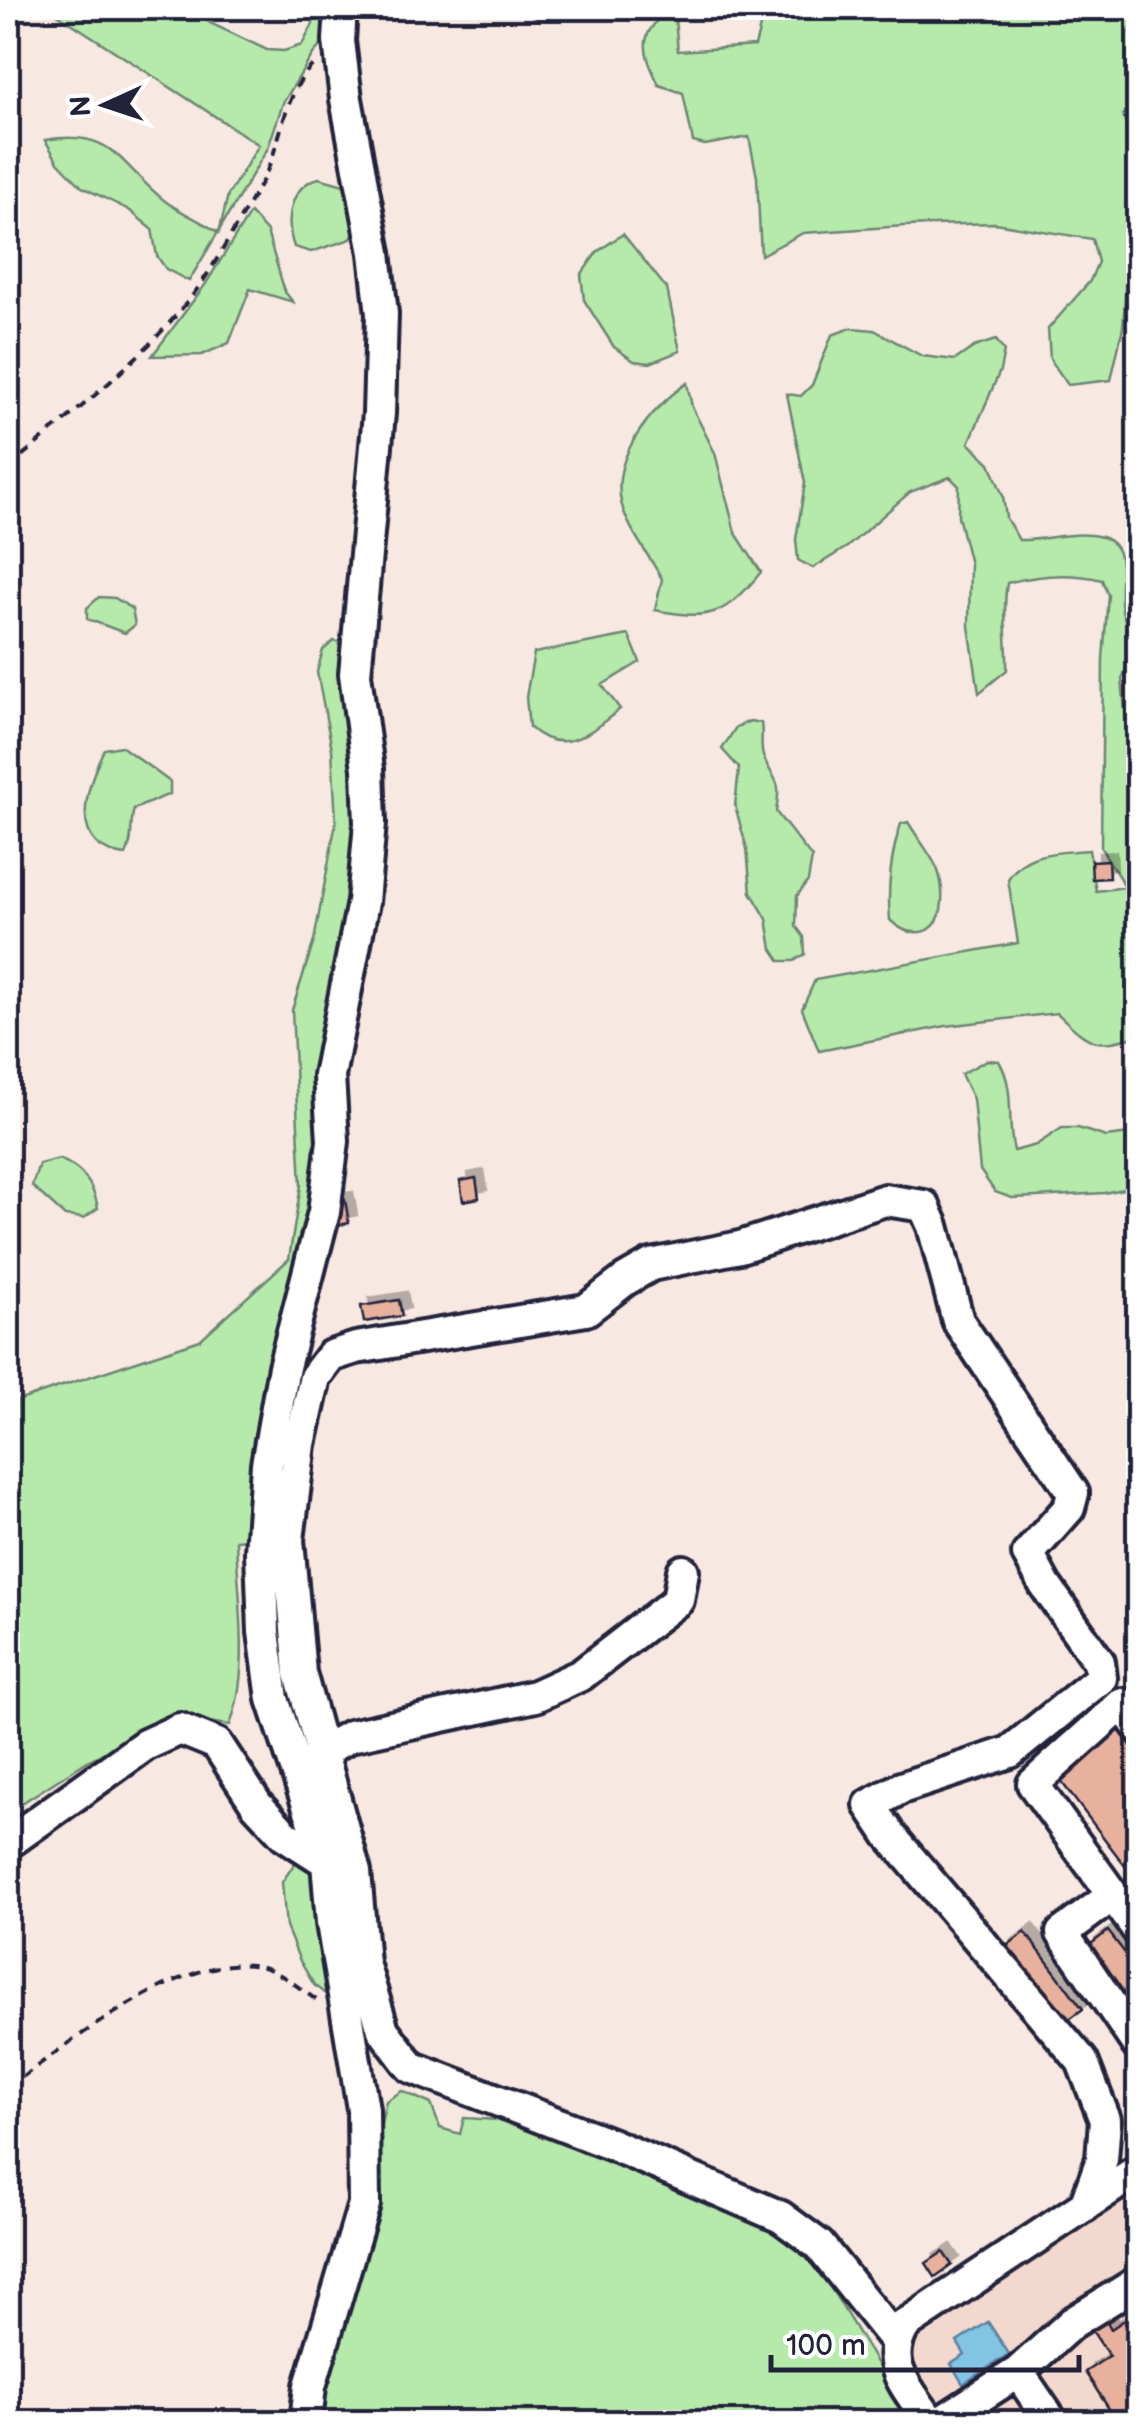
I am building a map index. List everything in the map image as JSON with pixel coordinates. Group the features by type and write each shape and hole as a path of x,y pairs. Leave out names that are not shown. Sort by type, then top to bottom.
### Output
{"lane":[{"path":"306,2422 310,2386 364,2204 362,2109 332,1922 327,1862 274,1700 264,1632 260,1552 267,1464 284,1366 324,1212 333,1141 328,1076 364,902 370,824 368,769 354,674 378,413 382,314 339,41 340,8"},
{"path":"896,2340 819,2246 781,2217 411,2067 383,2030 363,1963 354,1872 300,1673 288,1540 300,1444 311,1394 315,1377 331,1356 356,1348 586,1310 652,1264 740,1248 885,1200 924,1206 958,1321 1073,1493 1069,1508 1028,1554 1045,1585 1100,1662 1101,1678 1010,1752 901,1788 870,1805 890,1836 1082,2060 1104,2120 1102,2158 1085,2206"},
{"path":"322,1752 350,1736 535,1696 581,1675 678,1600 683,1570"},
{"path":"1138,1726 1122,1704 1034,1784 1138,1930"},
{"path":"8,1842 145,1746 180,1729 216,1744 258,1805 285,1835 327,1862"},
{"path":"1113,1895 1062,1934 1138,2044"},
{"path":"1102,2158 1138,2171"},
{"path":"930,2422 894,2365 896,2340 904,2325 1138,2171"},
{"path":"941,2422 1018,2372 1072,2323 1138,2282"},
{"path":"1018,2372 1052,2422"}],"path":[{"path":"8,466 86,404 161,333 195,292 264,178 290,100 310,66 339,41"},
{"path":"8,2088 64,2045 150,1991 228,1964 266,1968 348,2020"}],"shaded area":[{"path":"1138,2185 1138,2422 944,2422 902,2344"}],"green space":[{"path":"48,8 191,8 210,23 267,50 284,51 302,45 316,8 338,8 331,34 313,54 283,103 268,148 220,229 228,195 259,145"},
{"path":"661,8 674,8 678,51 755,46 765,8 1138,8 1138,96 1123,115 1138,149 1138,185 1129,238 1123,327 1111,380 1068,385 1050,359 1048,329 1090,281 1098,262 1092,239 995,223 904,226 803,233 761,255 757,177 749,137 705,145 693,142 683,93 659,85 647,55 647,37"},
{"path":"87,139 102,145 165,201 218,232 189,281 166,269 157,256 152,229 129,210 82,187 58,162 45,140"},
{"path":"319,178 351,187 358,222 351,239 311,252 294,247 290,216 301,188"},
{"path":"250,213 267,232 285,292 293,302 250,289 229,343 202,355 152,356 205,285"},
{"path":"623,234 667,289 680,351 650,363 634,361 614,347 584,300 581,275 597,252"},
{"path":"851,328 874,330 922,356 955,360 974,347 996,340 1004,351 1000,371 969,443 990,463 1003,496 1006,518 1019,540 1091,535 1115,545 1121,566 1123,614 1137,643 1122,679 1129,755 1128,802 1138,833 1138,1036 1093,1041 1057,1013 946,1026 819,1051 802,1009 815,980 1018,943 1008,879 1024,863 1044,855 1089,850 1096,891 1125,887 1101,848 1103,659 1108,595 1102,580 1054,576 1007,583 1007,670 979,693 969,626 970,564 958,516 959,486 950,477 910,492 847,547 813,568 798,560 796,539 805,483 787,394 801,396 812,385 832,335"},
{"path":"687,383 692,407 715,453 735,532 761,572 727,606 690,615 655,610 662,579 628,522 620,485 622,468 637,435"},
{"path":"99,597 115,598 132,609 135,625 125,633 87,619 87,608"},
{"path":"629,635 640,662 602,685 620,709 576,739 553,741 529,727 526,697 534,653"},
{"path":"334,641 345,644 362,813 329,1130 251,1539 236,1540 242,1657 230,1725 176,1718 89,1760 8,1812 8,1605 17,1401 200,1340 289,1259 301,1185 292,1010 314,941 336,822 332,749 317,672 323,650"},
{"path":"750,721 761,723 763,756 778,786 776,812 812,858 808,881 797,896 796,926 804,937 805,954 794,961 780,961 772,949 767,919 751,892 747,849 735,806 739,768 722,749 736,727"},
{"path":"121,746 170,782 170,794 134,809 126,855 107,850 95,841 86,814 91,781 104,749"},
{"path":"908,822 934,862 941,884 942,904 937,921 920,932 906,931 890,920 892,859 901,824"},
{"path":"987,1060 999,1061 1004,1072 1014,1151 1036,1145 1062,1128 1078,1128 1106,1137 1138,1133 1138,1186 1104,1193 1036,1197 1012,1198 995,1192 980,1170 973,1099 961,1074"},
{"path":"59,1159 80,1172 93,1191 98,1208 84,1218 65,1216 32,1186 39,1164"},
{"path":"301,1854 312,1864 329,1997 314,1985 286,1927 282,1882"},
{"path":"402,2091 431,2104 440,2128 460,2134 464,2118 573,2132 717,2201 811,2255 912,2422 319,2422 327,2364 386,2101"}],"water":[{"path":"988,2322 1009,2354 963,2384 951,2364 965,2355 957,2342"}],"building":[{"path":"1126,770 1138,770 1138,832 1127,832"},
{"path":"1108,860 1109,878 1092,879 1091,861"},
{"path":"476,1178 479,1198 463,1201 460,1181"},
{"path":"345,1200 349,1223 335,1226 330,1202"},
{"path":"399,1300 402,1316 364,1322 361,1306"},
{"path":"1119,1729 1138,1755 1138,1883 1057,1776"},
{"path":"1108,1931 1138,1970 1138,2012 1087,1947"},
{"path":"1025,1932 1083,2009 1061,2025 1004,1948"},
{"path":"943,2252 952,2265 935,2277 926,2263"},
{"path":"1138,2311 1138,2422 1130,2409 1115,2418 1085,2372 1109,2356 1089,2326 1104,2317 1111,2329"}]}
